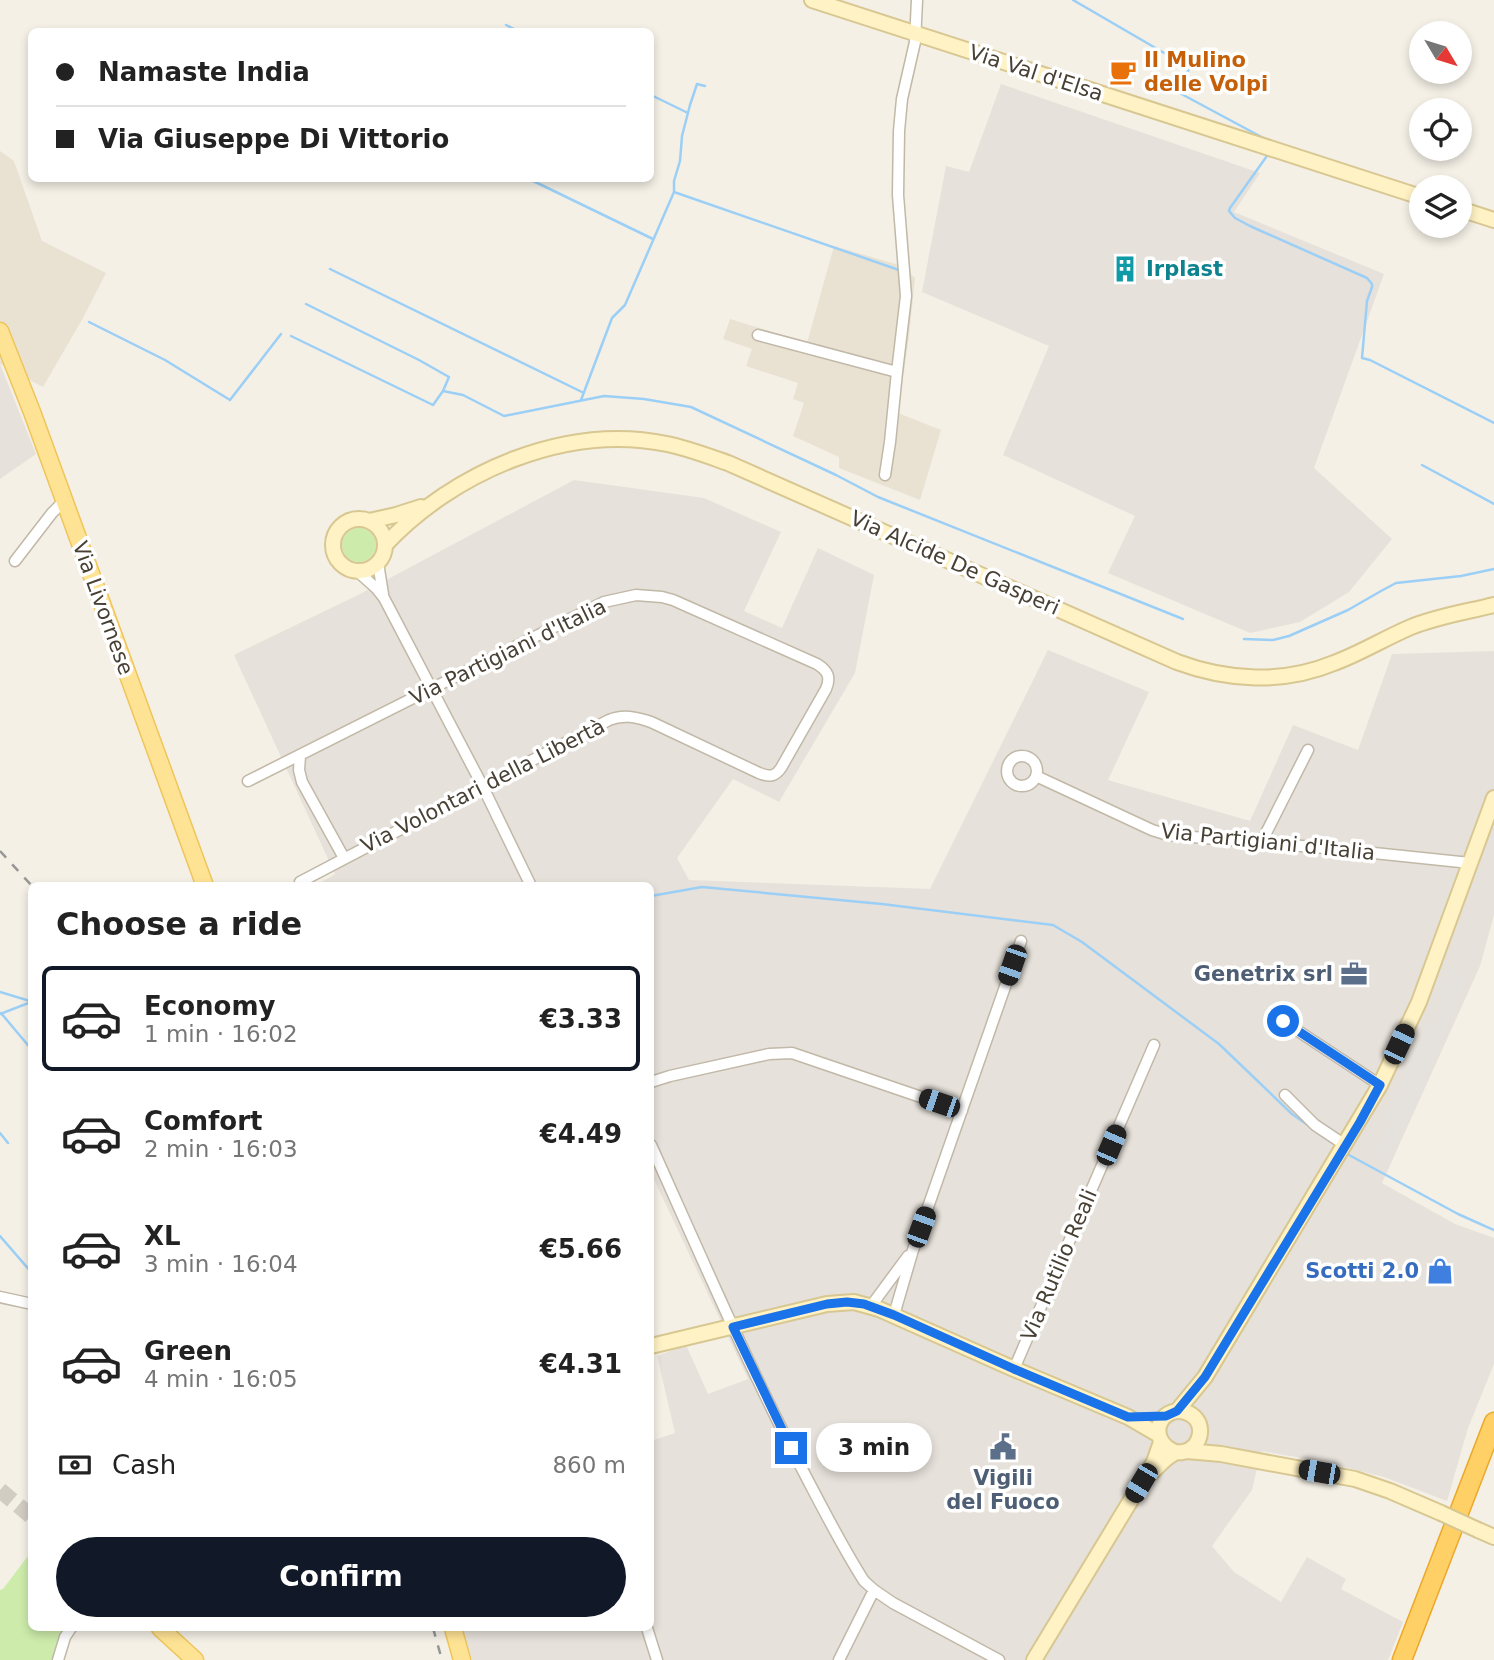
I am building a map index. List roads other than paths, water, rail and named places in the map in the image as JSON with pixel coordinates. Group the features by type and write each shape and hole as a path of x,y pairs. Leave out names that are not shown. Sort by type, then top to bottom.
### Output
{"highway":[{"path":"1402,1660 1494,1422"},
{"path":"1413,1660 1494,1450"}],"main road":[{"name":"Via Livornese","path":"0,331 5,354 32,412 204,882"},
{"path":"163,1631 195,1660"},
{"path":"454,1631 462,1660"}],"street":[{"name":"Via Val d'Elsa","path":"812,0 1409,193"},
{"path":"885,475 891,442 906,296 898,195 899,131 902,99 915,42 918,0"},
{"path":"1472,213 1494,220"},
{"path":"758,335 897,372"},
{"name":"Via Alcide De Gasperi","path":"369,521 432,503 500,465 555,445 622,439 666,443 752,472 1008,589 1202,671 1263,678 1310,672 1413,626 1447,615 1489,608"},
{"path":"15,561 64,501"},
{"name":"Via Alcide De Gasperi","path":"385,545 432,503"},
{"path":"357,571 369,569 378,563 385,545 379,527 359,519 345,523 335,536 334,552 343,565 357,571 384,598 482,785 529,882"},
{"path":"378,563 384,598"},
{"name":"Via Partigiani d'Italia","path":"248,781 604,602 636,595 673,600 817,664 827,672 829,683 781,768"},
{"name":"Via Volontari della Libertà","path":"300,882 482,785 608,720 621,716 651,722 764,775 774,775 781,768"},
{"path":"1261,844 1308,750"},
{"name":"Via Volontari della Libertà","path":"300,756 299,774 302,782 344,858"},
{"name":"Via Partigiani d'Italia","path":"1036,776 1168,835 1470,863"},
{"path":"1034,1660 1154,1462 1161,1421 1205,1377 1380,1085 1419,1002 1494,799"},
{"path":"894,1315 913,1250 1021,941"},
{"path":"1283,1021 1380,1085"},
{"name":"Via Rutilio Reali","path":"1014,1369 1154,1045"},
{"path":"654,1081 769,1054 792,1053 962,1111"},
{"path":"1285,1095 1315,1125 1345,1145"},
{"path":"654,1152 780,1427 864,1581 893,1603 999,1660"},
{"path":"871,1306 913,1250"},
{"path":"0,1297 28,1303"},
{"path":"654,1345 839,1302 854,1302 894,1315 1128,1417 1160,1438 1165,1447 1181,1452 1221,1454 1355,1479 1390,1491 1494,1537"},
{"path":"1141,1483 1181,1452 1194,1447 1198,1441 1197,1422 1205,1377"},
{"path":"1128,1417 1189,1413 1221,1454"},
{"path":"839,1660 874,1590"},
{"path":"58,1660 69,1631"},
{"path":"649,1631 657,1660"}],"waterway":[{"path":"1073,0 1190,68 1174,90 1269,141"},
{"path":"506,25 512,28"},
{"path":"581,400 612,318 625,305 674,192 682,136 690,105 697,84 705,86"},
{"path":"654,96 688,113"},
{"path":"1269,153 1229,211 1235,218 1250,226 1367,278 1372,287 1367,301 1362,358 1494,423"},
{"path":"535,182 653,239"},
{"path":"674,192 899,270"},
{"path":"330,269 584,393"},
{"path":"291,336 433,405 443,391 449,377 306,304"},
{"path":"89,322 165,360 230,400 281,334"},
{"path":"443,391 463,395 504,416 604,396 691,407 878,497 1183,619"},
{"path":"1422,465 1494,504"},
{"path":"1244,639 1273,640 1289,636 1348,610 1396,583 1461,576 1494,569"},
{"path":"654,895 702,887 882,904 1053,925 1082,942 1219,1044 1292,1114 1309,1126"},
{"path":"0,992 28,1000"},
{"path":"0,1014 28,1003"},
{"path":"1,1013 28,1045"},
{"path":"0,1133 8,1143"},
{"path":"1326,1138 1336,1145"},
{"path":"1349,1155 1458,1214 1494,1230"},
{"path":"0,1236 28,1268"}],"tunnel":[{"path":"0,1490 28,1514"}],"railway":[{"path":"0,851 28,882"},
{"path":"434,1631 442,1660"}],"place":[{"name":"Il Mulino delle Volpi","path":"1123,72"},
{"name":"Irplast","path":"1125,269"},
{"name":"Genetrix srl","path":"1354,974"},
{"name":"Scotti 2.0","path":"1440,1271"},
{"name":"Vigili del Fuoco","path":"1003,1447"}]}
